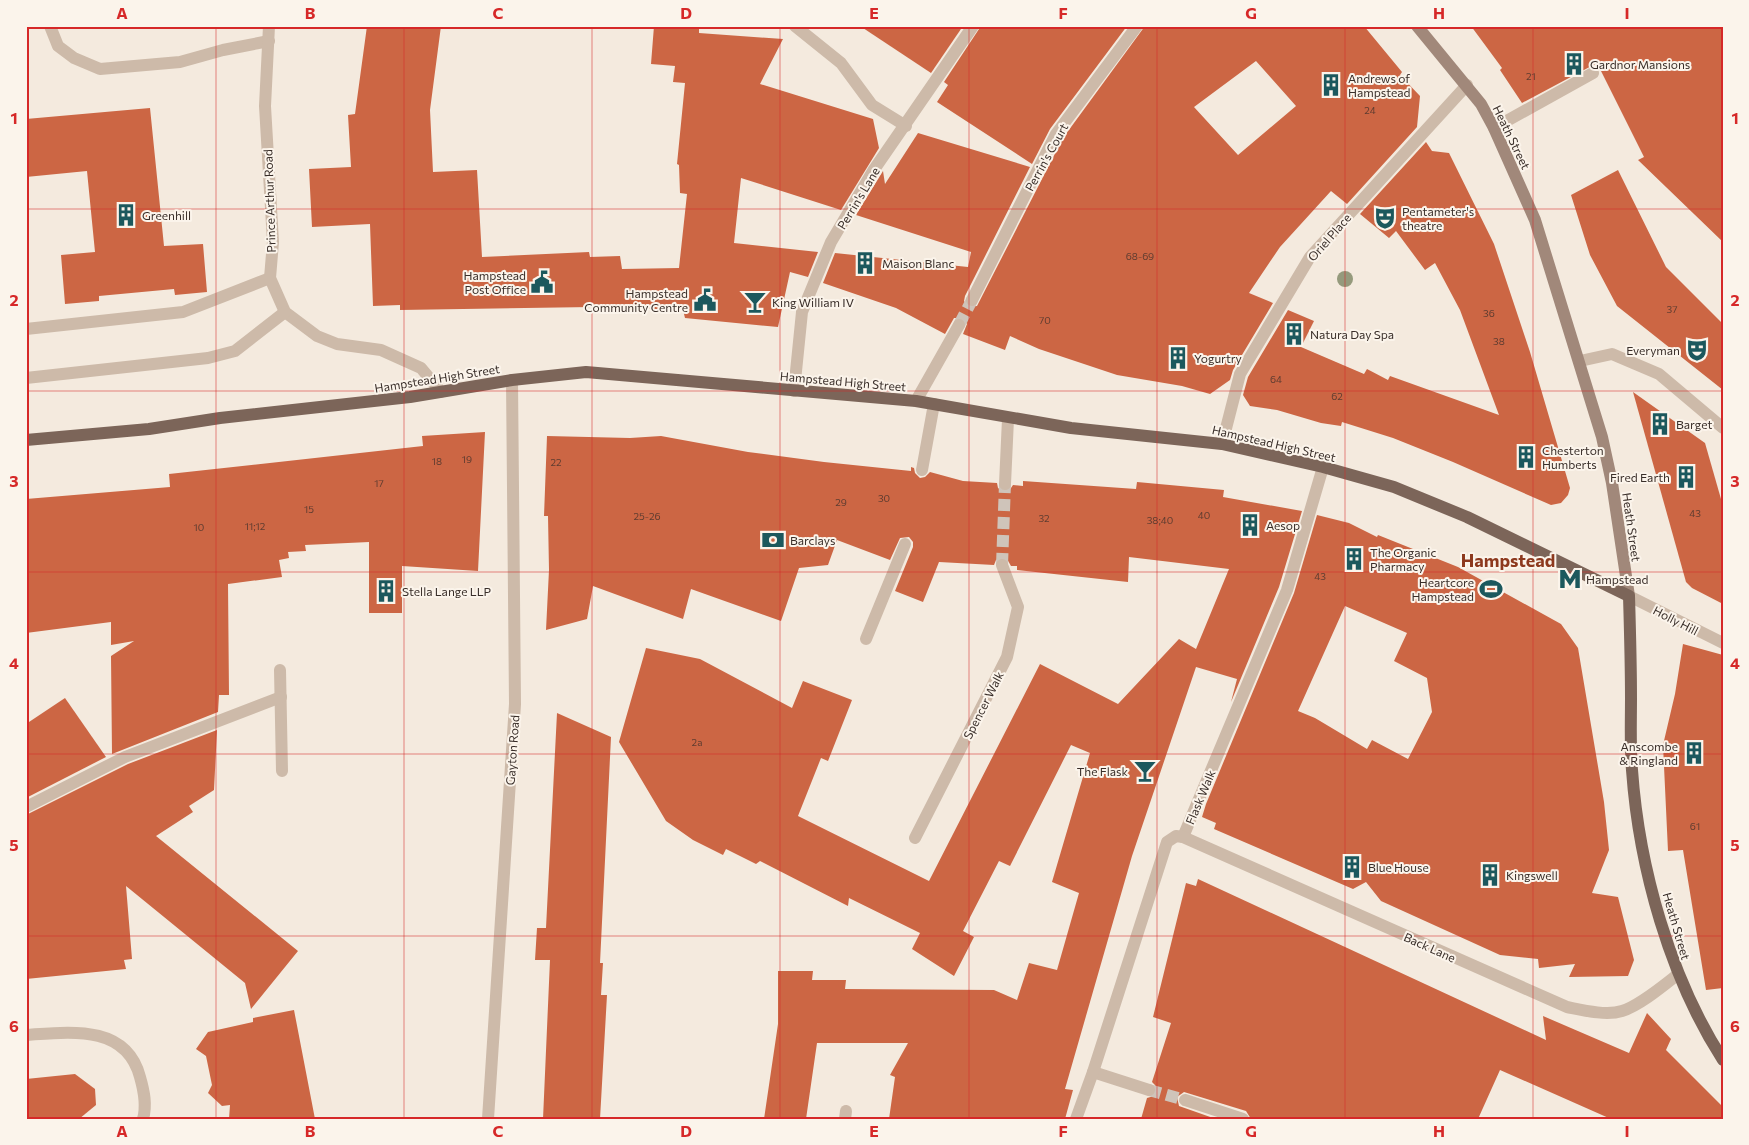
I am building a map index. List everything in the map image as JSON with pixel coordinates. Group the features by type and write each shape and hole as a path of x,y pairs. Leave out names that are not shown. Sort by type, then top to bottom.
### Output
{"main road":[{"name":"Heath Street","path":"1417,26 1467,84 1494,128 1535,220 1580,361 1612,483 1629,596 1632,770 1647,863 1658,912 1677,975 1704,1030 1723,1060"},
{"name":"Hampstead High Street","path":"26,440 149,429 220,418 441,392 512,380 586,372 916,401 1008,419 1071,428 1222,444 1323,467 1394,487 1467,517 1629,596"}],"street":[{"path":"50,26 58,46 74,58 100,69 180,62 223,50 268,41"},
{"name":"Prince Arthur Road","path":"269,26 265,106 273,242 270,278 285,312 317,336 330,341 381,350 421,368 441,392"},
{"path":"795,26 841,63 872,105 906,126"},
{"name":"Perrin's Lane","path":"794,391 802,312 816,273 831,242 873,171 906,126 973,26"},
{"name":"Perrin's Court","path":"972,300 1056,134 1137,26"},
{"path":"1494,128 1593,74"},
{"name":"Oriel Place","path":"1222,444 1240,374 1310,257 1467,84"},
{"path":"26,329 183,312 270,278"},
{"path":"26,378 208,358 235,351 285,312"},
{"path":"916,401 959,325"},
{"path":"1580,361 1612,354 1659,374 1723,428"},
{"name":"Gayton Road","path":"488,1119 515,704 512,380"},
{"path":"922,470 934,404"},
{"path":"1005,484 1008,419"},
{"name":"Flask Walk","path":"1076,1119 1167,842 1176,836 1183,837 1287,590 1323,467"},
{"path":"866,639 905,544"},
{"name":"Spencer Walk","path":"915,838 1007,657 1018,607 1002,565"},
{"name":"Holly Hill","path":"1629,596 1723,643"},
{"path":"280,670 282,771"},
{"path":"26,807 125,757 281,697"},
{"name":"Back Lane","path":"1183,837 1567,1007 1583,1011 1621,1012 1653,994 1677,975"},
{"path":"26,1035 81,1033 106,1038 123,1046 136,1064 145,1095 144,1119"},
{"path":"1093,1072 1150,1090"},
{"path":"1185,1100 1243,1119"}],"building":[{"path":"367,26 441,26 430,110 433,172 477,170 482,257 589,252 590,257 620,256 622,269 679,268 687,194 680,193 679,165 677,164 685,83 673,82 675,66 651,64 654,26 699,26 699,33 783,39 760,84 873,119 879,148 841,210 741,178 734,243 818,252 808,277 790,272 778,327 685,318 683,310 592,307 400,310 400,305 373,306 370,224 312,227 309,169 351,167 348,115 355,114"},
{"path":"860,26 963,26 931,73"},
{"path":"981,26 1127,26 1050,129 1032,164 937,102 948,85 944,82"},
{"path":"1145,26 1364,26 1402,72 1400,75 1420,96 1417,127 1347,204 1331,191 1280,247 1249,293 1273,303 1233,370 1230,380 1210,394 1182,386 1117,375 1039,349 1010,336 1005,350 963,334 967,324 963,318 954,318 945,334 896,308 823,283 835,253 968,267 971,252 856,215 883,171 885,184 918,133 1030,167 965,296 964,301 968,307 977,306 1063,138","holes":["1256,61 1296,106 1238,155 1194,107"]},
{"path":"1471,26 1723,26 1723,242 1638,160 1644,157 1597,63 1522,103 1500,70 1502,68"},
{"name":"Greenhill","path":"150,108 164,246 203,244 207,292 175,295 174,289 99,296 99,301 65,304 61,255 95,252 87,171 26,177 26,119"},
{"path":"1426,142 1432,151 1449,153 1494,244 1530,352 1570,488 1568,495 1561,503 1551,505 1393,438 1342,422 1341,426 1321,423 1277,410 1250,406 1243,395 1248,377 1288,310 1314,321 1301,347 1364,374 1367,369 1388,380 1390,376 1499,415 1460,310 1435,263 1425,270 1396,231 1389,238 1360,214"},
{"path":"1618,170 1666,267 1723,324 1723,390 1617,306 1590,255 1571,195"},
{"path":"1633,392 1705,443 1723,506 1723,604 1692,588 1686,582"},
{"path":"485,432 478,571 402,566 402,613 369,613 369,542 305,545 306,551 288,552 289,558 279,560 282,577 228,584 229,695 219,695 218,712 112,754 111,656 134,641 111,645 111,622 26,633 26,499 170,487 169,474 423,446 422,436"},
{"path":"547,436 630,438 661,436 748,452 824,462 911,471 911,467 914,468 915,473 920,478 925,477 930,472 963,481 997,483 998,488 1004,492 1009,491 1013,485 1023,486 1023,481 1136,489 1137,482 1224,490 1223,497 1302,511 1279,587 1231,702 1237,679 1196,667 1132,856 1065,1089 1073,1090 1065,1119 889,1119 895,1077 890,1075 908,1043 817,1043 806,1119 764,1119 778,1024 778,971 813,971 812,980 846,980 845,989 994,990 1017,1000 1029,963 1057,970 1079,893 1052,882 1090,753 1071,745 1010,866 999,861 963,931 974,937 954,976 912,949 920,933 849,898 848,906 760,861 756,864 726,849 723,855 693,840 666,821 619,742 646,648 700,659 792,708 803,681 852,700 828,761 821,758 798,816 929,881 1040,664 1118,704 1179,639 1196,649 1229,569 1129,557 1128,582 1017,570 1017,566 1011,566 1007,559 1003,557 996,560 994,565 939,562 923,602 895,591 913,547 913,542 909,537 900,538 890,560 837,540 828,565 799,568 781,621 691,589 683,619 593,586 587,619 546,630 549,570 548,516 544,516"},
{"path":"1317,515 1349,523 1377,537 1378,535 1458,567 1561,624 1578,648 1604,802 1609,850 1592,893 1618,897 1634,960 1628,976 1569,977 1575,964 1539,968 1538,959 1500,955 1381,901 1366,882 1353,889 1214,829 1216,823 1202,817 1294,593","holes":["1345,606 1407,633 1394,661 1427,678 1432,712 1408,759 1372,740 1367,749 1315,718 1298,711"]},
{"path":"1683,644 1723,655 1723,988 1706,990 1683,850 1668,851 1663,745 1675,694"},
{"path":"65,698 106,757 26,798 26,724"},
{"path":"557,713 611,737 600,963 603,963 601,995 607,995 600,1119 543,1119 550,960 535,960 537,928 546,928"},
{"path":"217,730 214,790 189,806 193,812 156,836 298,951 251,1009 245,983 126,886 132,959 124,960 126,969 26,979 26,815 128,764"},
{"path":"1198,879 1546,1040 1543,1016 1629,1053 1647,1013 1671,1039 1666,1050 1723,1107 1723,1119 1611,1119 1500,1070 1478,1119 1251,1119 1246,1111 1184,1092 1177,1097 1179,1106 1216,1119 1141,1119 1147,1098 1154,1096 1157,1092 1152,1082 1171,1023 1153,1017 1186,883 1196,886"},
{"path":"294,1010 315,1119 229,1119 230,1105 222,1106 208,1093 212,1085 206,1056 196,1049 208,1032 253,1022 253,1018"},
{"path":"75,1074 95,1089 96,1105 79,1119 26,1119 26,1079"}],"tunnel":[{"path":"959,325 972,300"},
{"path":"1002,565 1005,484"},
{"path":"1149,1090 1185,1100"}],"place":[{"name":"Gardnor Mansions","path":"1574,64"},
{"name":"Andrews of Hampstead","path":"1331,85"},
{"name":"Greenhill","path":"126,215"},
{"name":"Pentameter's theatre","path":"1385,218"},
{"name":"Maison Blanc","path":"865,263"},
{"name":"Hampstead Post Office","path":"542,282"},
{"name":"Hampstead Community Centre","path":"705,300"},
{"name":"King William IV","path":"755,302"},
{"name":"Natura Day Spa","path":"1294,334"},
{"name":"Everyman","path":"1697,350"},
{"name":"Yogurtry","path":"1178,358"},
{"name":"Barget","path":"1660,424"},
{"name":"Chesterton Humberts","path":"1526,457"},
{"name":"Fired Earth","path":"1686,477"},
{"name":"Aesop","path":"1250,525"},
{"name":"Barclays","path":"773,540"},
{"name":"The Organic Pharmacy","path":"1354,559"},
{"name":"Hampstead","path":"1570,579"},
{"name":"Heartcore Hampstead","path":"1491,589"},
{"name":"Stella Lange LLP","path":"386,591"},
{"name":"Anscombe & Ringland","path":"1694,753"},
{"name":"The Flask","path":"1145,771"},
{"name":"Blue House","path":"1352,867"},
{"name":"Kingswell","path":"1490,875"}],"district":[{"name":"Hampstead","path":"1508,560"}]}
